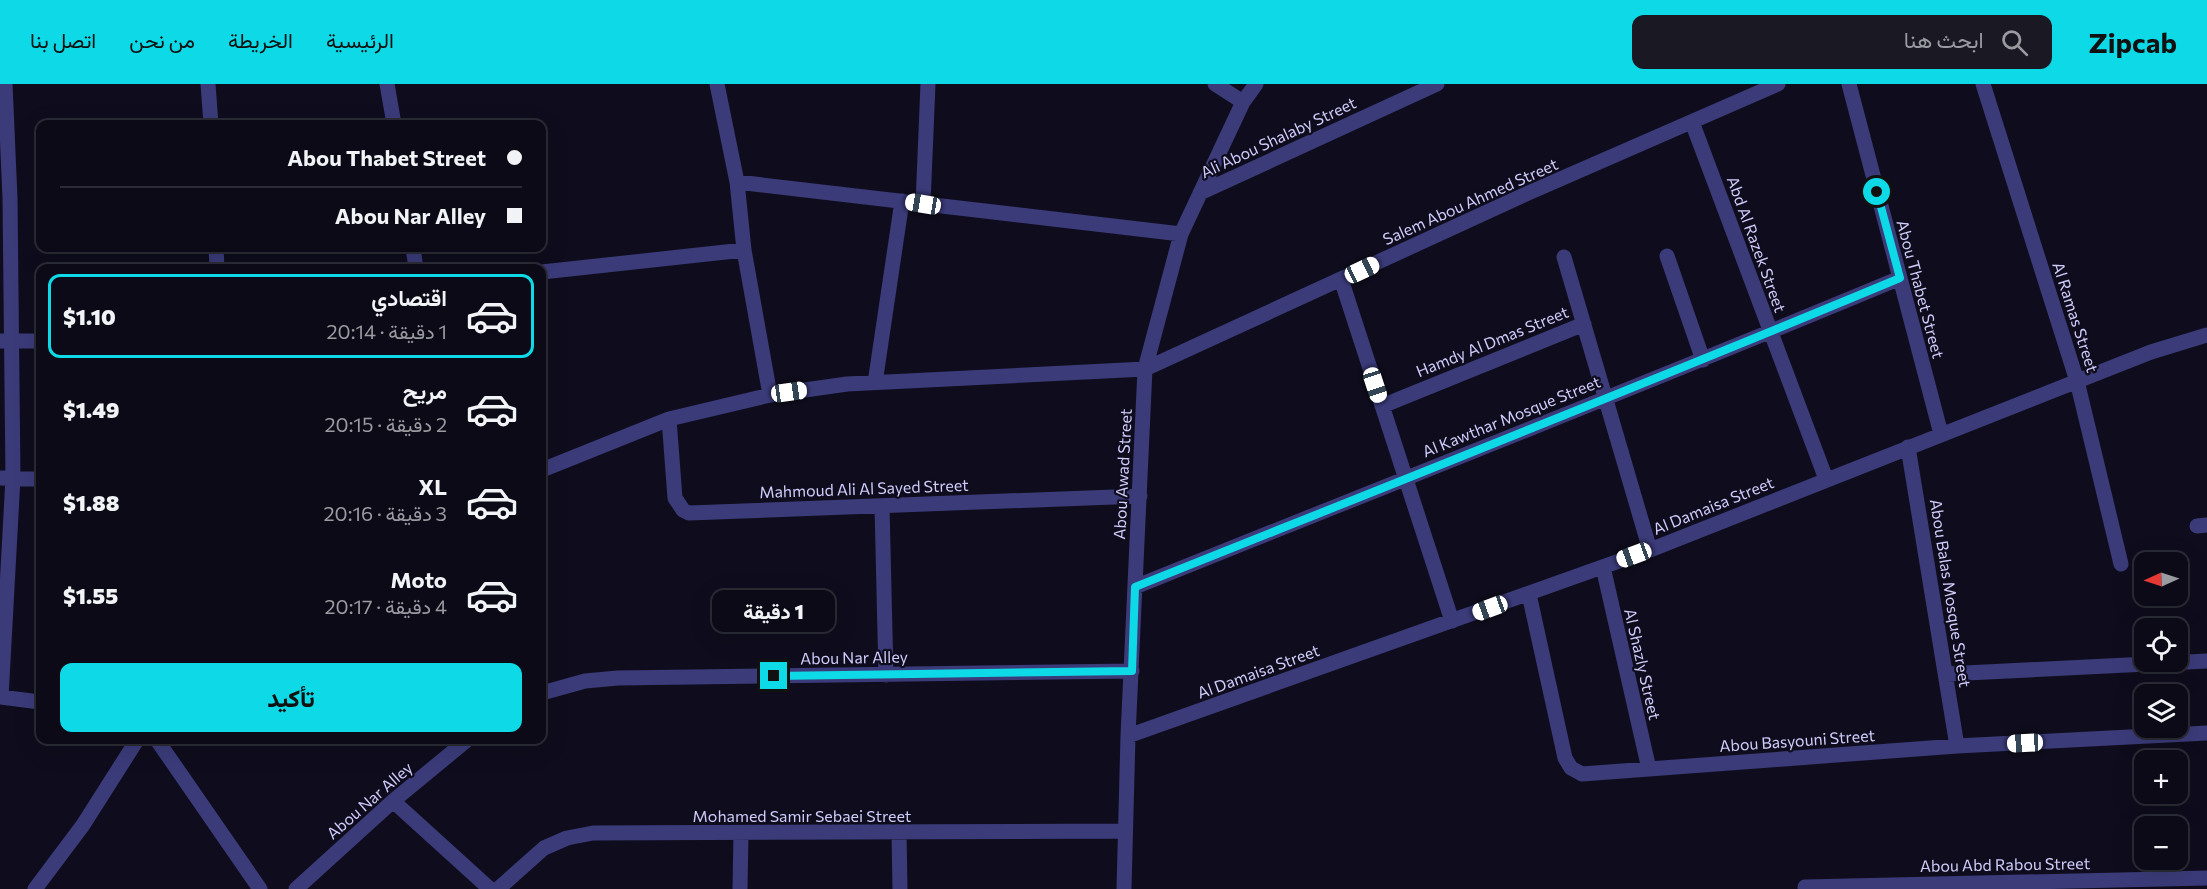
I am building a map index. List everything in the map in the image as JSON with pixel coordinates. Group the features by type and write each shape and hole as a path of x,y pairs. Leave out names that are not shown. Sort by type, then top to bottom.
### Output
{"street":[{"path":"5,84 10,198 1,697 36,701"},
{"path":"208,84 211,120"},
{"path":"387,84 392,120"},
{"path":"717,84 737,182 744,250 770,395"},
{"path":"923,204 928,84"},
{"path":"1215,84 1243,102"},
{"name":"Abou Awad Street","path":"1124,889 1128,736 1145,369 1181,234 1243,102 1256,84"},
{"name":"Ali Abou Shalaby Street","path":"1200,193 1437,84"},
{"name":"Salem Abou Ahmed Street","path":"1145,369 1526,194 1778,84"},
{"name":"Abou Thabet Street","path":"1849,84 1941,434"},
{"name":"Al Ramas Street","path":"1983,84 2078,381 2121,564"},
{"name":"Abd Al Razek Street","path":"1692,122 1826,480"},
{"path":"737,182 1181,234"},
{"path":"875,383 902,201"},
{"path":"546,272 744,250"},
{"path":"1667,256 1703,360"},
{"path":"1564,257 1650,550"},
{"name":"Al Kawthar Mosque Street","path":"1135,587 1703,360 1900,278"},
{"path":"1341,279 1452,621"},
{"name":"Hamdy Al Dmas Street","path":"1382,406 1584,324"},
{"name":"Al Damaisa Street","path":"1128,736 1650,550 2151,352 2207,335"},
{"path":"6,342 36,341"},
{"path":"546,468 669,419 770,395 847,384 1145,369"},
{"name":"Mahmoud Ali Al Sayed Street","path":"669,419 675,498 683,510 689,513 1140,496"},
{"name":"Abou Balas Mosque Street","path":"1908,447 1957,746"},
{"path":"6,478 36,479"},
{"path":"882,506 886,675"},
{"name":"Al Shazly Street","path":"1603,567 1649,769"},
{"name":"Abou Basyouni Street","path":"1529,594 1565,758 1571,768 1582,774 1957,746 2207,733"},
{"path":"1946,674 2207,660"},
{"name":"Abou Nar Alley","path":"546,692 585,681 618,678 1132,671"},
{"path":"35,889 83,825 134,744"},
{"path":"160,744 260,889"},
{"name":"Abou Nar Alley","path":"296,889 393,801 462,744"},
{"path":"393,801 490,889"},
{"name":"Mohamed Samir Sebaei Street","path":"498,889 544,848 567,838 593,833 1125,831"},
{"path":"899,832 900,889"},
{"path":"740,889 741,833"},
{"path":"2207,879 2207,889"},
{"name":"Abou Abd Rabou Street","path":"1805,887 2010,886 2207,879"}],"route":[{"path":"774,676 1132,671 1135,587 1703,360 1900,278 1877,192"}]}
